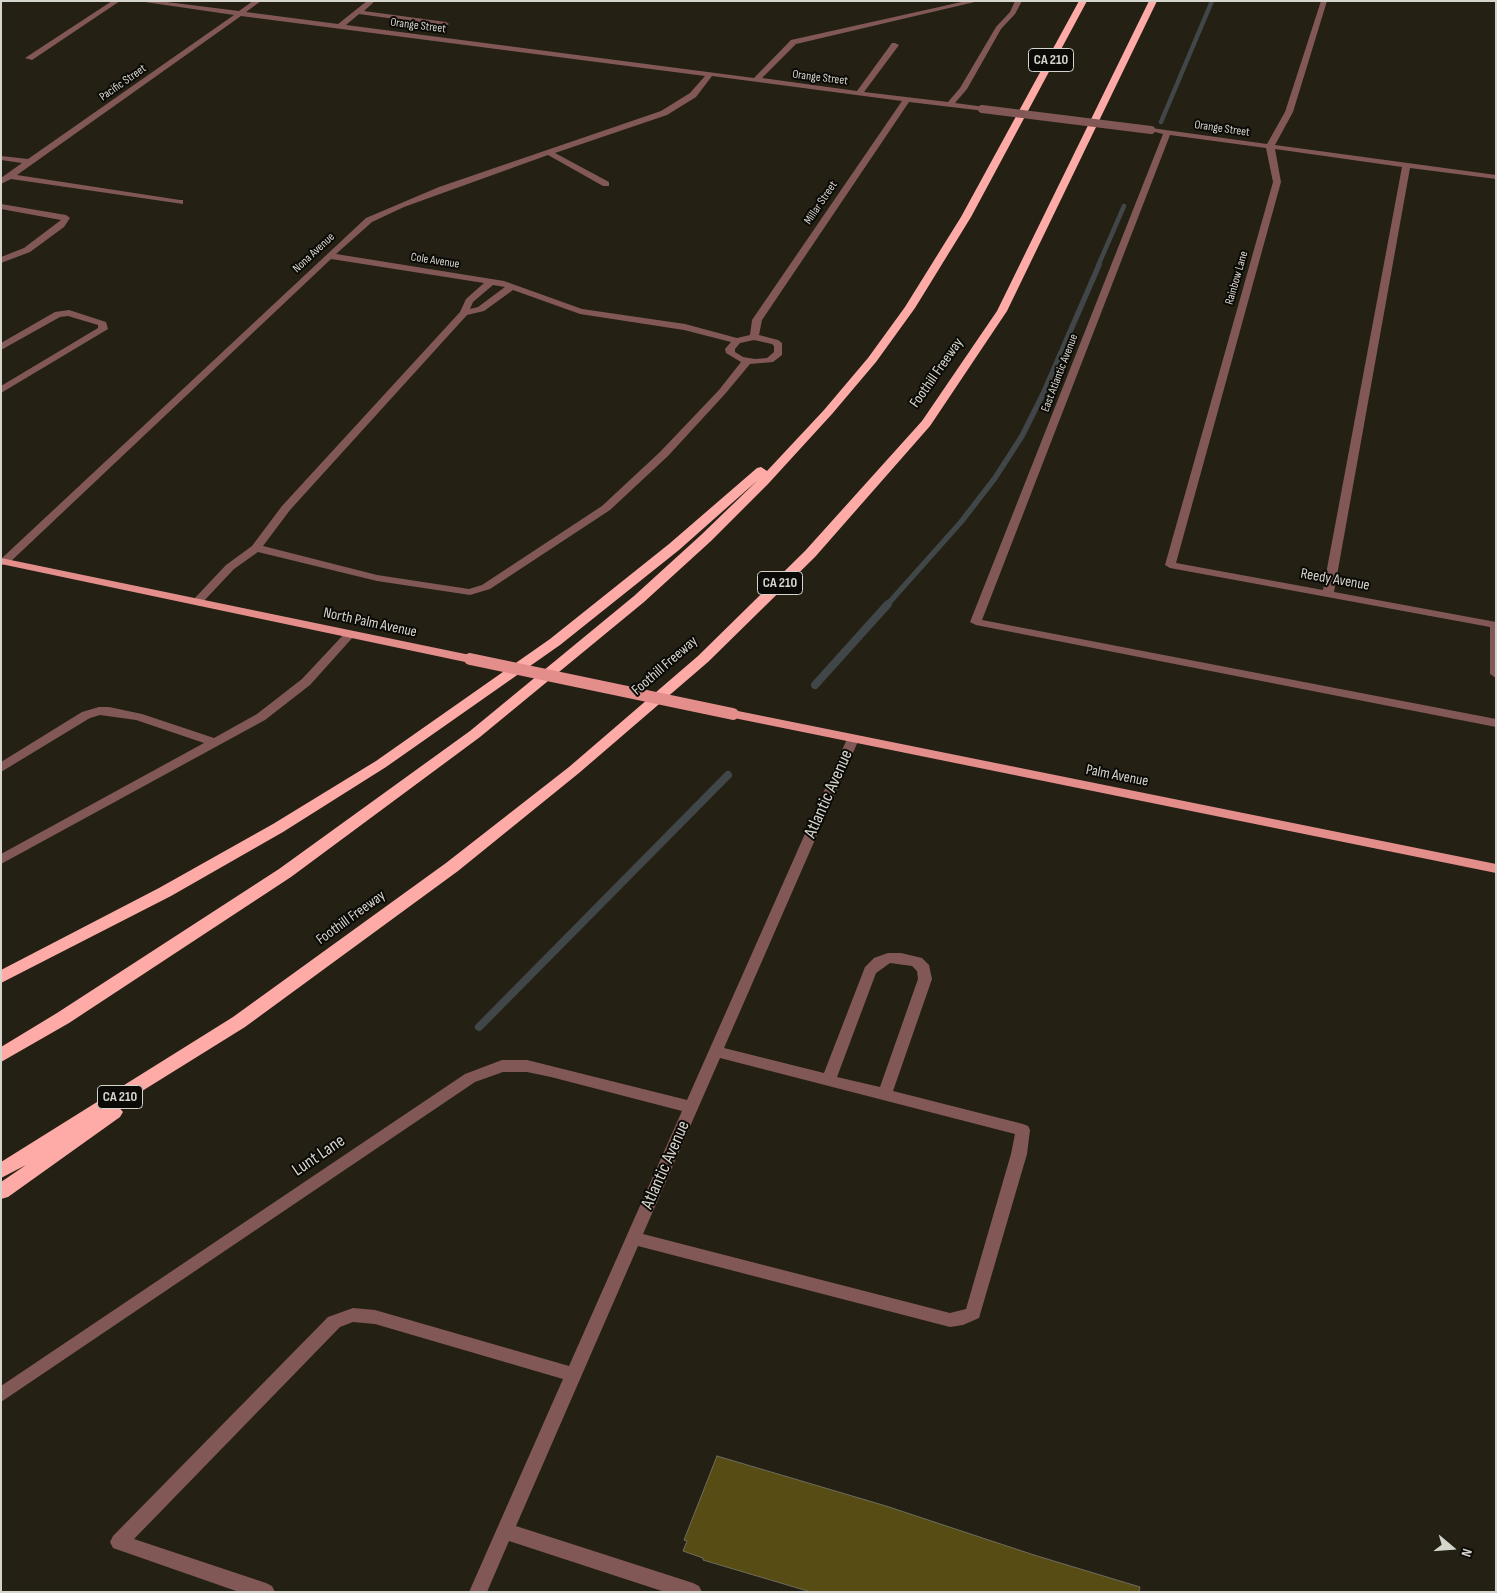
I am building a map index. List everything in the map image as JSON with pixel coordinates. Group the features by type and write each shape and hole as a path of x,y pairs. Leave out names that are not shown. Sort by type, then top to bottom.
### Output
{"highway":[{"name":"CA 210","path":"1,1055 63,1018 285,873 475,734 639,599 706,538 764,481 828,412 872,360 910,308 940,262 1083,1"},
{"name":"Foothill Freeway","path":"1,1171 239,1022 452,868 574,770 703,659 810,554 871,487 926,422 1002,311 1153,1"},
{"path":"1,977 165,892 278,828 381,764 562,636 674,547 828,412"},
{"path":"1,1192 239,1022"}],"main road":[{"name":"North Palm Avenue","path":"3,562 733,714"},
{"name":"Palm Avenue","path":"733,714 1496,869"}],"street":[{"path":"29,58 117,1"},
{"name":"Orange Street","path":"141,1 755,81 1151,130 1496,177"},
{"name":"Pacific Street","path":"1,182 258,1"},
{"path":"339,27 372,1"},
{"path":"755,81 794,42 976,1"},
{"path":"950,105 963,89 998,28 1013,13 1019,1"},
{"path":"1270,146 1289,112 1324,1"},
{"path":"358,12 446,24"},
{"path":"858,94 895,45"},
{"name":"Nona Avenue","path":"3,562 369,220 401,205 664,113 693,95 709,75"},
{"name":"Millar Street","path":"754,337 757,320 906,100"},
{"name":"East Atlantic Avenue","path":"1167,133 976,622 1496,723"},
{"name":"Rainbow Lane","path":"1170,565 1277,182 1270,146"},
{"path":"550,153 606,184"},
{"path":"1,158 29,162"},
{"path":"1328,594 1346,481 1406,165"},
{"path":"10,176 180,202"},
{"path":"1,206 66,218 61,226 28,250 1,260"},
{"name":"Cole Avenue","path":"330,256 492,282 580,311 686,327 737,341"},
{"path":"197,602 230,567 256,548 286,508 464,312 469,301 492,282"},
{"path":"464,312 481,309 511,287"},
{"path":"1,347 58,314 69,313 103,324 103,329 1,390"},
{"path":"754,337 775,342 780,349 776,357 770,360 747,361 734,356 730,348 737,341 754,337"},
{"path":"256,548 377,578 470,592 486,587 606,508 664,454 722,392 747,361"},
{"name":"Reedy Avenue","path":"1170,565 1496,625"},
{"path":"1496,625 1496,674"},
{"path":"1,860 261,718 306,682 350,634"},
{"path":"1,768 86,715 98,711 109,711 138,717 216,743"},
{"name":"Atlantic Avenue","path":"478,1592 853,738"},
{"path":"829,1079 870,971 879,962 888,958 901,958 917,962 924,969 925,979 885,1094"},
{"path":"634,1238 950,1320 963,1318 973,1313 1019,1154 1023,1130 716,1051"},
{"name":"Lunt Lane","path":"1,1395 470,1078 502,1066 527,1066 551,1070 691,1107"},
{"path":"266,1592 119,1542 334,1322 353,1315 375,1317 573,1374"},
{"path":"505,1531 693,1592"}],"building":[{"path":"717,1456 886,1506 1034,1555 1140,1587 1139,1592 811,1592 703,1560 703,1558 683,1551 687,1541 684,1540"}],"waterway":[{"path":"1161,122 1212,1"},
{"path":"1098,266 1124,206"},
{"path":"887,605 961,522 995,478 1022,436 1043,394 1099,265"},
{"path":"815,685 888,604"},
{"path":"479,1027 728,775"}]}
